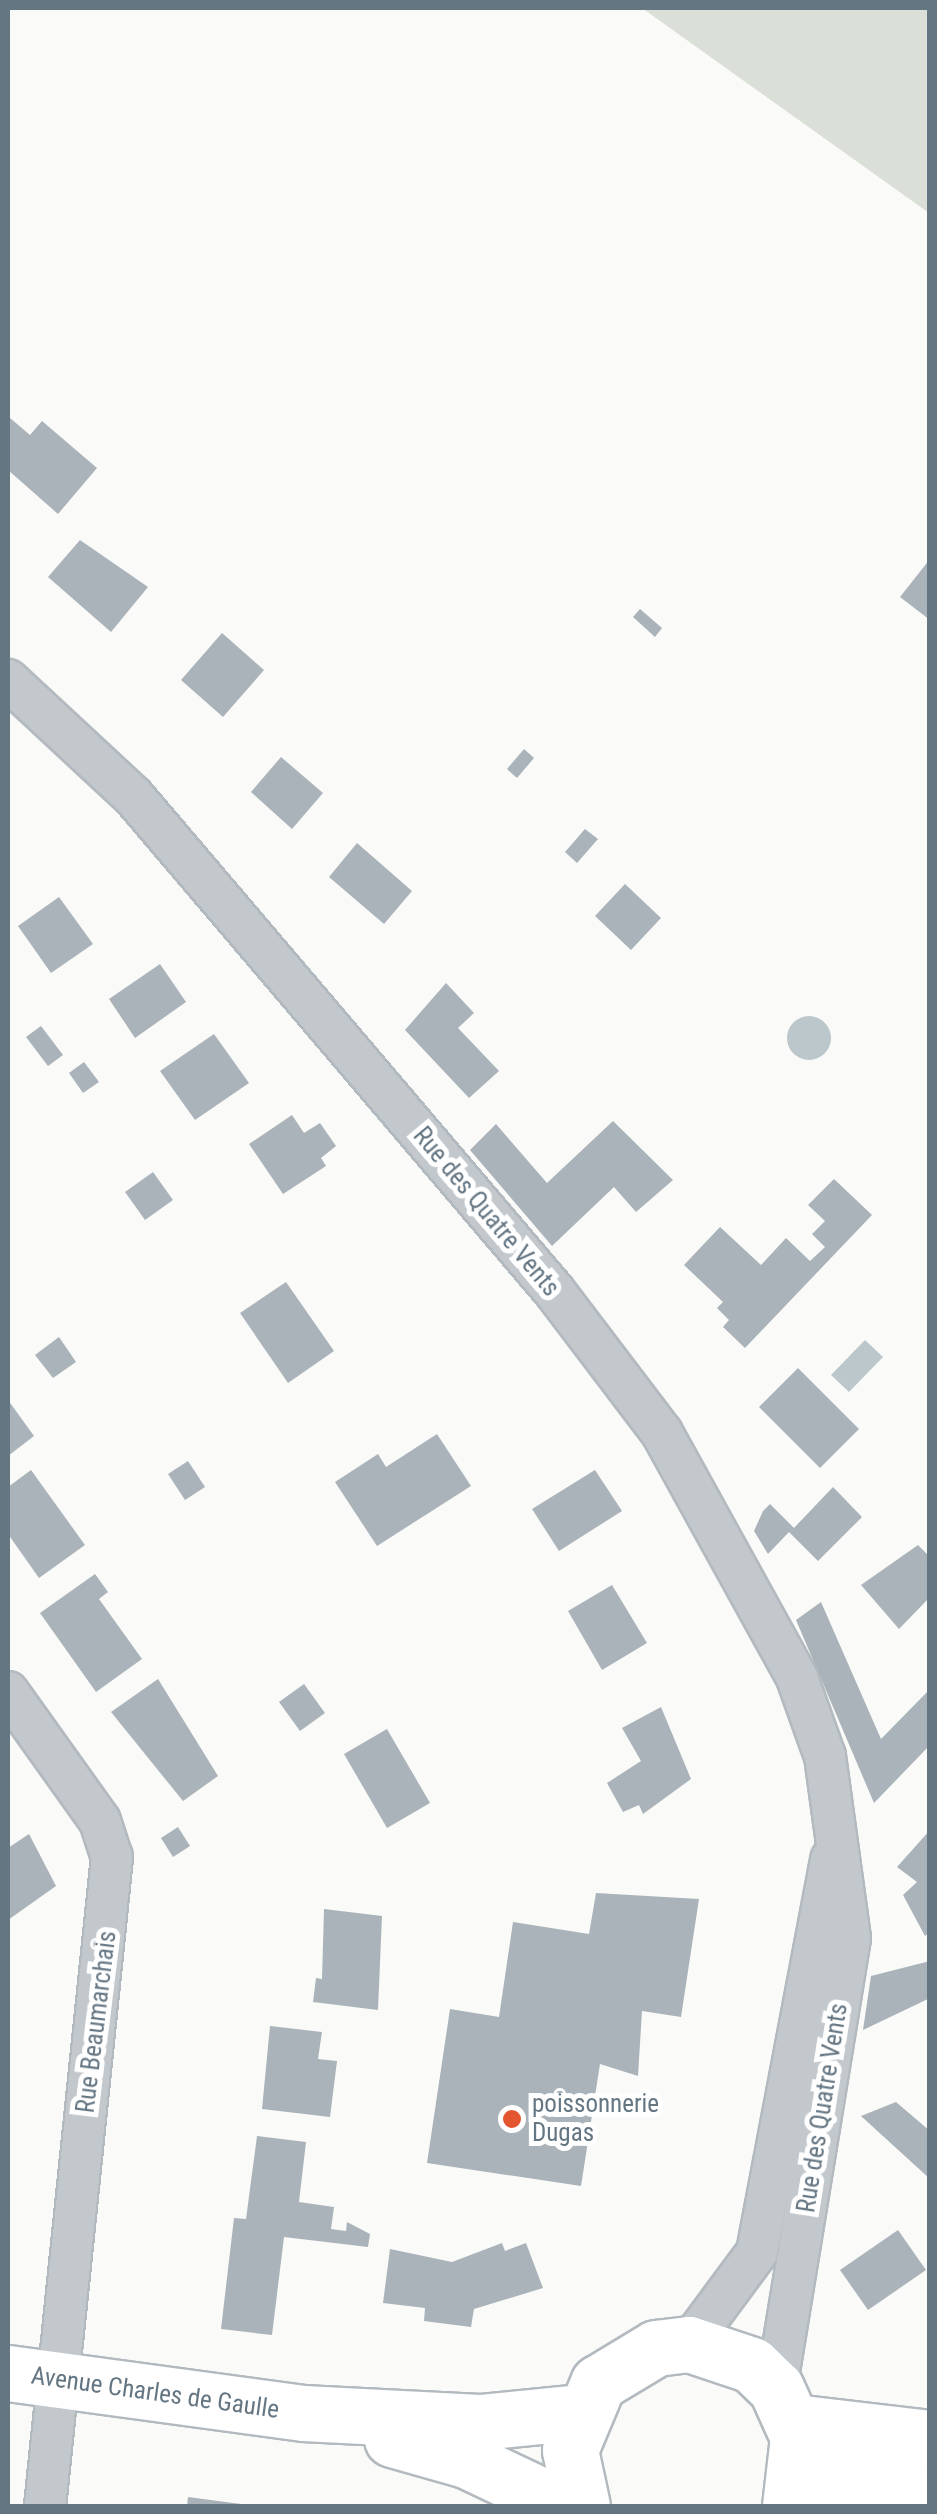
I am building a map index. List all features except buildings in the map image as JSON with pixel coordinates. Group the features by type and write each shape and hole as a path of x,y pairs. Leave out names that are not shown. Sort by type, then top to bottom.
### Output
{"main road":[{"path":"582,2506 570,2450 580,2412 624,2362 689,2344 752,2366 785,2405 794,2491 930,2493"},
{"name":"Avenue Charles de Gaulle","path":"30,2377 303,2413 480,2422 580,2412"},
{"path":"785,2405 930,2438"},
{"name":"Avenue Charles de Gaulle","path":"303,2413 466,2460 563,2506"}],"street":[{"name":"Rue des Quatre Vents","path":"8,680 133,796 555,1292 662,1433 796,1678 839,1826 850,1938 785,2405"},
{"name":"Rue Beaumarchais","path":"8,1692 100,1821 112,1857 30,2377 45,2506"},
{"name":"Rue des Quatre Vents","path":"689,2344 757,2252 839,1826"}],"shaded area":[{"path":"642,8 929,8 929,213"},
{"path":"809,1016 825,1022 831,1038 825,1054 809,1060 793,1054 787,1038 793,1022"},
{"path":"865,1340 883,1357 849,1392 831,1375"}],"place":[{"name":"poissonnerie Dugas","path":"512,2119"}]}
